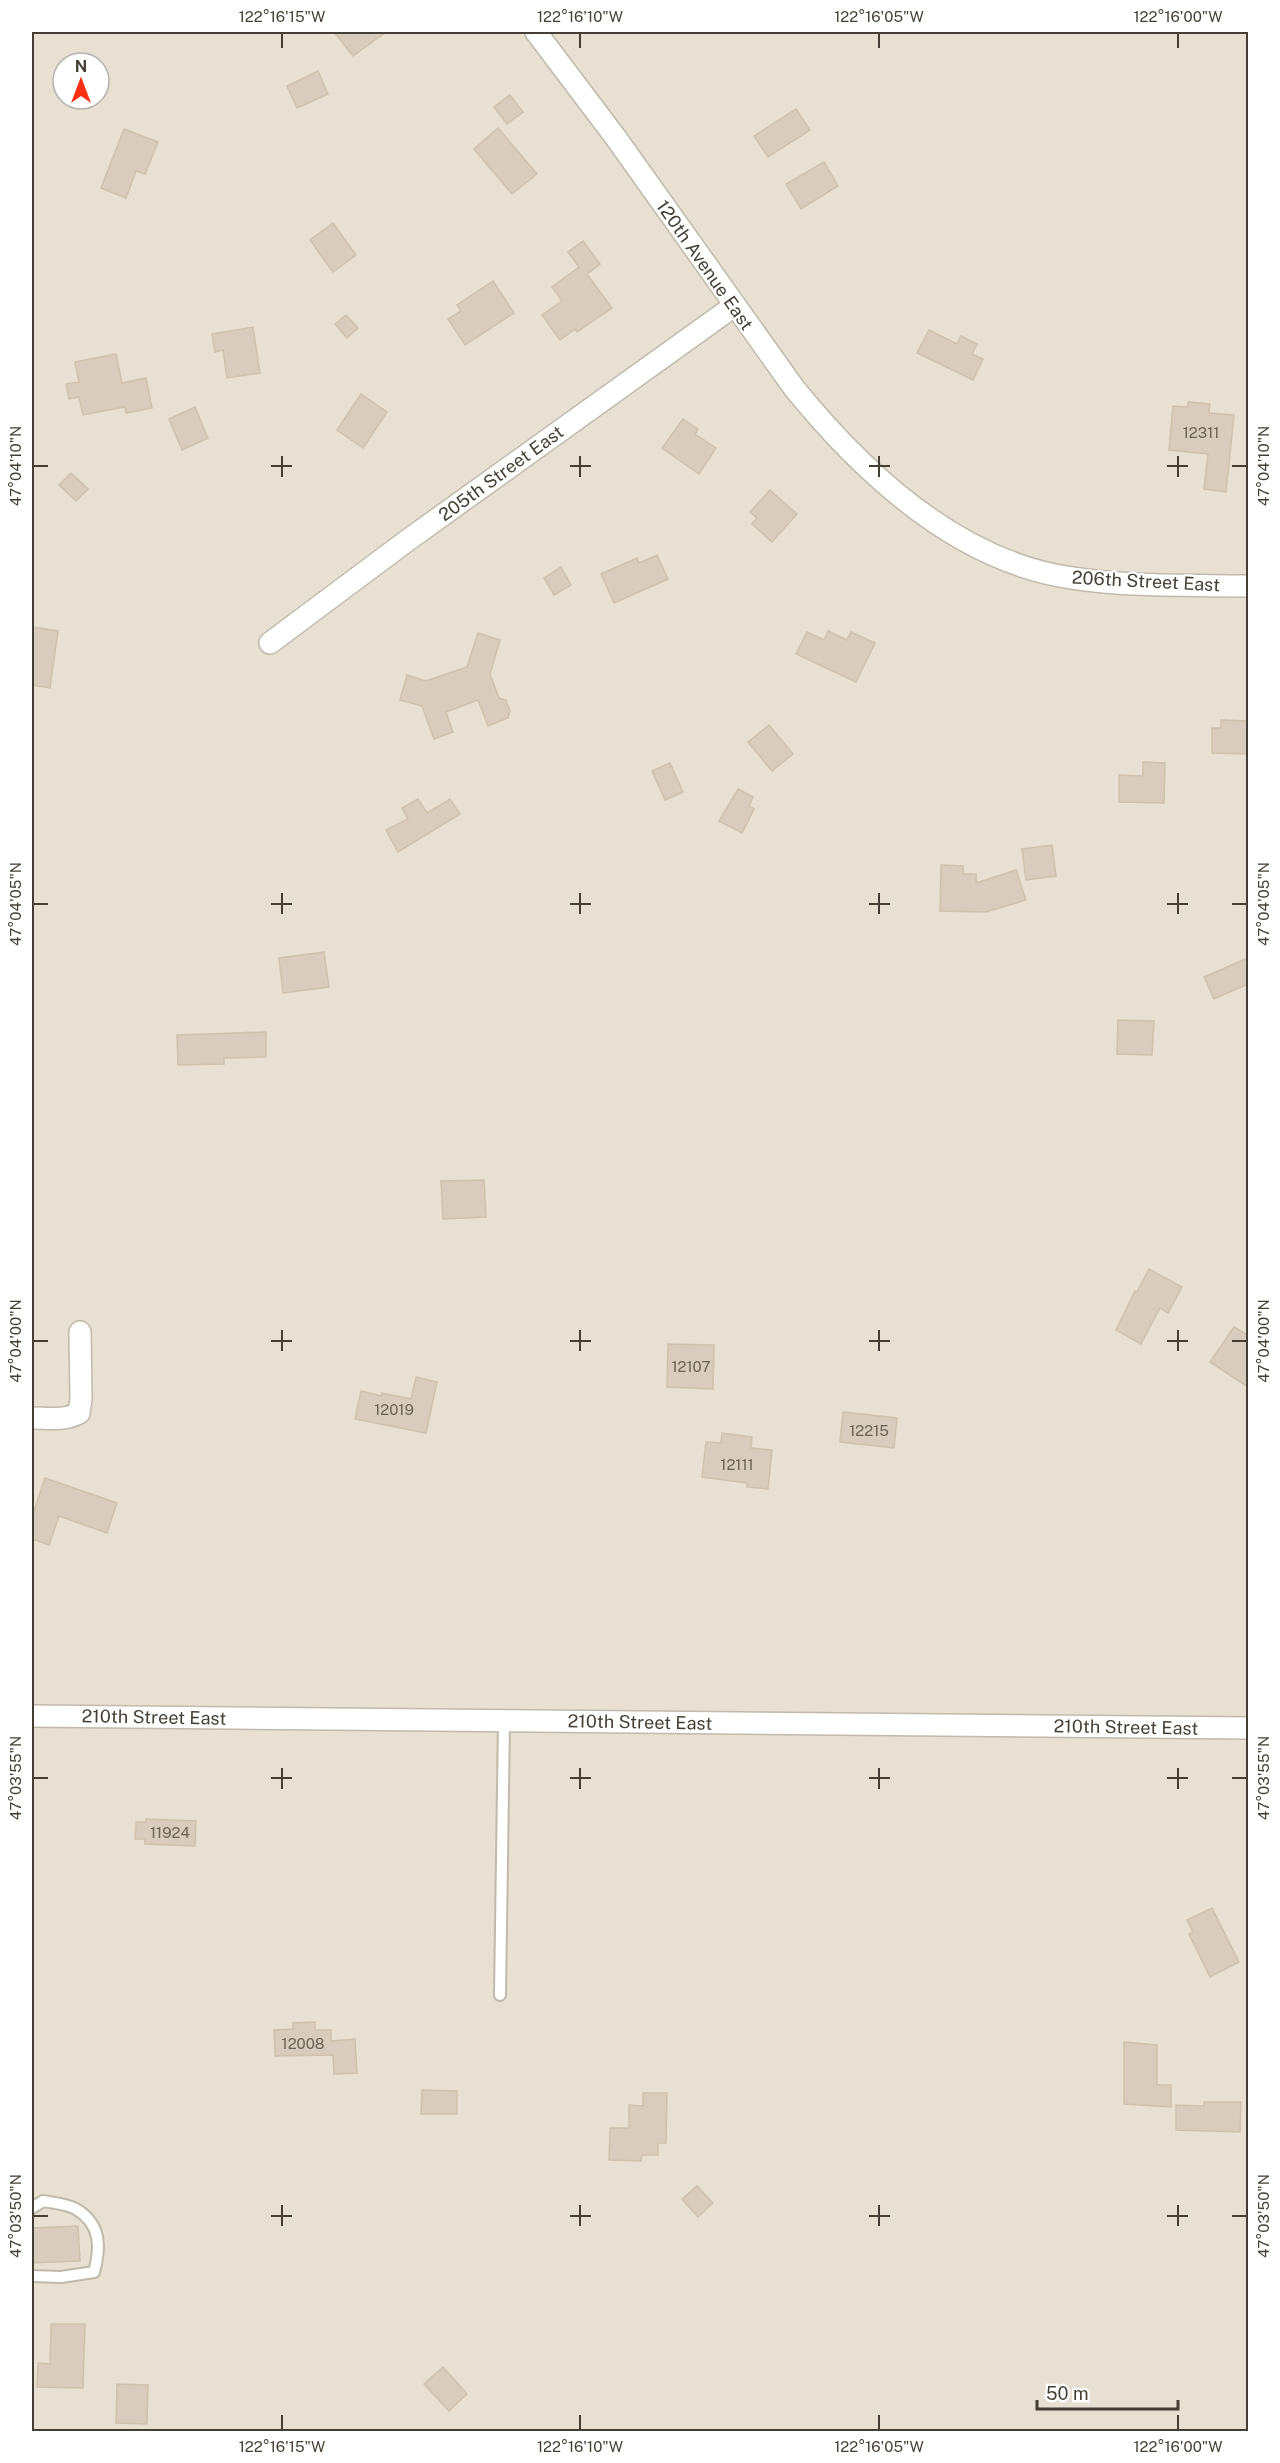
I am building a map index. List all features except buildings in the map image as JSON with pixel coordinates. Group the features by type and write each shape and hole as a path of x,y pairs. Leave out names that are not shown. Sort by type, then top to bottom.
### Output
{"street":[{"name":"120th Avenue East","path":"536,32 794,388 826,427 887,488"},
{"name":"205th Street East","path":"270,643 408,540 734,306"},
{"name":"206th Street East","path":"887,488 969,543 1043,572 1071,578 1129,584 1248,586"},
{"path":"32,1418 58,1419 72,1417 79,1413 81,1399 80,1332"},
{"name":"210th Street East","path":"32,1716 1248,1728"}],"lane":[{"path":"500,1995 504,1721"},
{"path":"32,2208 43,2201 74,2208 92,2222 100,2251 94,2272 61,2277 32,2276"}],"shaded area":[{"path":"32,32 1248,32 1248,2431 32,2431"}]}
